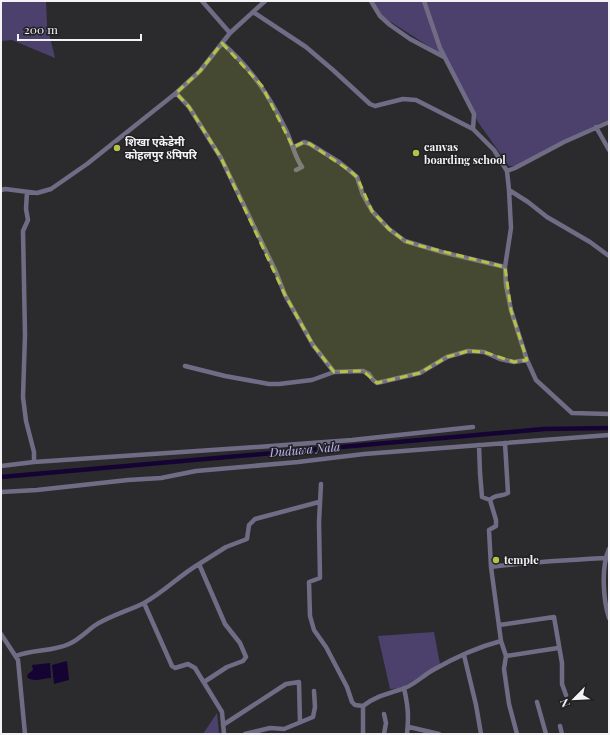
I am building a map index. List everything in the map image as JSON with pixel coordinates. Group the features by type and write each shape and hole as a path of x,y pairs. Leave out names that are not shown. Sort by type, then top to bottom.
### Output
{"street":[{"path":"202,1 230,33"},
{"path":"1,190 37,193 51,189 87,164 176,93 200,71 230,33 265,1"},
{"path":"371,1 380,16 390,25 410,39 444,58"},
{"path":"424,1 444,58 474,114 474,129"},
{"path":"253,12 306,47 334,70 370,104 375,106 403,99 416,100 474,129 494,150 507,170 511,228 505,267 506,285 511,310 527,360 536,380 572,413 609,414"},
{"path":"222,43 233,53 262,86 287,131 294,147 302,167 296,170"},
{"path":"176,93 192,111 221,158 276,272 285,295 313,345 334,372"},
{"path":"507,170 515,168 564,142 609,122"},
{"path":"596,127 609,150"},
{"path":"294,147 304,142 310,144 349,170 357,177 363,195 372,211 389,229 405,241 442,252 505,267"},
{"path":"509,190 528,202 547,217 590,242 609,256"},
{"path":"27,192 26,209 28,220 23,231 25,340 23,397 26,421 34,452 34,462"},
{"path":"185,366 232,378 269,384 312,380 334,372 363,371 369,374 377,383 420,373 447,357 468,351 484,352 500,359 514,362 527,360"},
{"path":"1,466 34,462 352,440 473,427"},
{"path":"1,492 161,478 196,471 298,462 364,454 609,435"},
{"path":"490,500 494,496 506,495 508,493 504,443"},
{"path":"479,445 482,497 490,500"},
{"path":"321,484 320,578 309,582 312,622 314,630 326,647 347,687 352,702 355,705 363,706 374,698 404,688 435,669 485,645 501,641"},
{"path":"490,500 496,520 496,526 489,530 491,567 501,641 506,656 504,669 509,704 517,734"},
{"path":"16,656 24,652 62,648 71,644 95,626 144,603 226,547 247,539 249,525 255,519 320,502"},
{"path":"609,549 605,558 604,595 609,618"},
{"path":"491,567 527,562 551,562 605,558"},
{"path":"199,564 225,624 240,644 246,657 204,682"},
{"path":"144,603 172,666 174,668 188,664 192,665 204,682 222,712 224,734"},
{"path":"499,625 554,617 558,648 562,663 562,684 566,695"},
{"path":"1,634 18,660 25,734"},
{"path":"506,656 558,648"},
{"path":"464,655 476,705 480,734"},
{"path":"223,726 286,684 299,682 300,722"},
{"path":"404,688 409,708 409,727 407,734"},
{"path":"245,734 270,728 284,729 313,717 315,707 314,691"},
{"path":"538,702 546,734"},
{"path":"363,706 363,734"},
{"path":"384,714 386,723 384,734"},
{"path":"560,726 562,734"},
{"path":"409,727 439,734"}],"highlighted area":[{"path":"222,43 262,86 293,147 304,142 310,144 349,170 357,177 372,211 389,229 405,241 505,267 511,310 527,360 514,362 484,352 468,351 447,357 420,373 377,383 363,371 334,372 313,345 285,295 221,158 189,107 176,93 200,71"}],"shaded area":[{"path":"1,1 46,1 47,25 55,58 12,40 1,41"},
{"path":"373,1 609,1 609,119 548,148 516,166 509,166 478,122 441,54 383,17"},
{"path":"434,632 440,664 401,688 390,689 378,636"},
{"path":"67,661 69,680 54,684 52,665"},
{"path":"50,663 51,678 32,680 27,677 33,670 32,665"},
{"path":"217,713 219,734 203,734"}],"waterway":[{"name":"Duduwa Nala","path":"1,477 544,429 609,428"}],"place":[{"name":"शिखा एकेडेमी कोहलपुर 8पिपरि","path":"117,148"},
{"name":"canvas boarding school","path":"416,153"},
{"name":"temple","path":"496,560"}]}
